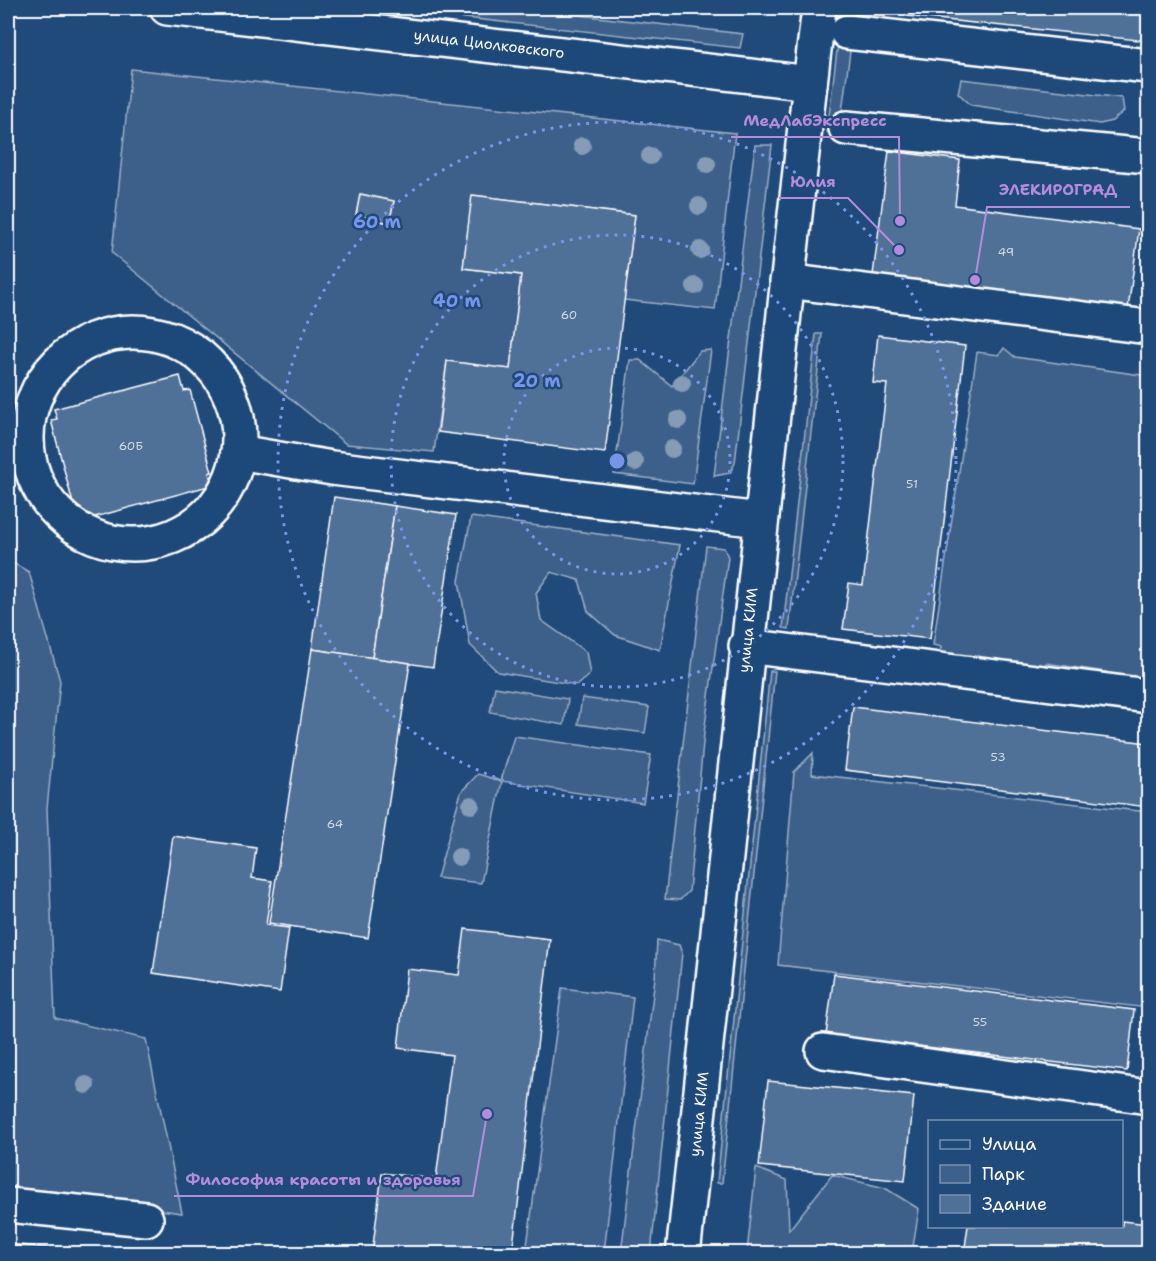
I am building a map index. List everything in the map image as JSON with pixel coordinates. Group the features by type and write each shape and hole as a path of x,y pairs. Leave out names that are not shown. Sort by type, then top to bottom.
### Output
{"street":[{"name":"улица КИМ","path":"683,1254 719,936 746,646 819,8"},
{"name":"улица Циолковского","path":"188,9 810,83"},
{"path":"847,32 1149,66"},
{"path":"846,128 1149,156"},
{"path":"787,281 1149,327"},
{"path":"132,332 168,338 200,355 224,382 237,416 238,452 229,485 209,512 182,532 150,543 116,543 84,533 57,513 37,486 27,454 28,418 41,384 65,356 97,338 132,332"},
{"path":"238,452 332,468 760,520"},
{"path":"746,646 1149,696"},
{"path":"823,1051 1149,1097"},
{"path":"8,1205 146,1219"}],"green space":[{"path":"374,8 519,8 743,34 740,48"},
{"path":"838,42 851,44 839,134 827,132"},
{"path":"131,69 735,133 715,310 624,300 635,215 473,195 463,268 521,275 510,369 447,361 434,452 346,444 112,253","holes":["361,194 394,201 389,223 356,215"]},
{"path":"961,79 1122,98 1124,111 1112,121 1100,124 971,105 958,93"},
{"path":"755,145 772,145 735,463 730,473 714,476"},
{"path":"816,334 822,334 789,629 783,628"},
{"path":"1004,348 1015,357 1148,376 1148,689 1106,672 1046,663 1038,674 932,661 942,647 933,645 977,352 999,355"},
{"path":"711,350 693,484 614,474 630,360 640,360 672,386 700,351"},
{"path":"471,517 680,545 660,650 615,635 588,611 579,580 551,572 536,593 541,620 586,652 590,674 577,685 498,672 470,645 459,581"},
{"path":"706,546 724,548 728,557 704,733 689,891 680,900 665,899"},
{"path":"8,560 29,572 60,681 47,808 55,1018 146,1039 182,1213 8,1188"},
{"path":"770,671 775,671 722,1183 717,1183"},
{"path":"495,687 568,699 564,725 490,712"},
{"path":"582,698 649,707 645,733 578,724"},
{"path":"514,736 651,755 643,803 502,781 481,883 437,878 461,792 478,774 501,781"},
{"path":"813,753 812,774 1148,812 1148,1008 778,965 794,772"},
{"path":"657,940 679,945 682,953 651,1253 621,1253 655,978"},
{"path":"562,988 633,997 604,1253 526,1253"},
{"path":"756,1168 787,1180 789,1230 832,1175 885,1188 919,1209 912,1253 747,1253"}],"building":[{"path":"717,8 753,8 753,11"},
{"path":"908,8 1148,8 1148,41 907,16"},
{"path":"889,151 960,160 955,205 1139,229 1128,309 873,275"},
{"path":"360,194 394,201 389,223 356,215"},
{"path":"472,195 635,215 605,453 438,432 447,361 510,369 521,275 463,268"},
{"path":"878,335 965,346 930,639 843,629 849,583 863,585 887,384 873,383"},
{"path":"180,376 184,391 190,390 212,472 209,473 212,485 84,520 83,513 76,515 51,420 57,419 54,409"},
{"path":"334,497 395,506 372,658 312,649"},
{"path":"395,506 456,515 433,667 372,658"},
{"path":"312,649 410,663 368,938 269,923"},
{"path":"853,707 1148,743 1148,807 845,770"},
{"path":"173,836 256,848 252,878 272,881 266,925 289,928 280,992 153,973"},
{"path":"465,929 550,939 512,1254 372,1254 382,1173 436,1179 452,1055 398,1048 407,969 459,975"},
{"path":"834,974 1134,1010 1127,1071 826,1035"},
{"path":"768,1081 914,1096 905,1181 759,1166"},
{"path":"1123,1221 1148,1224 1148,1254 964,1254 968,1228 1123,1228"},
{"path":"8,1244 111,1254 8,1254"}],"place":[{"name":"МедЛабЭкспресс","path":"900,221"},
{"name":"Юлия","path":"899,250"},
{"name":"ЭЛЕКИРОГРАД","path":"975,280"},
{"name":"Философия красоты и здоровья","path":"487,1114"}]}
